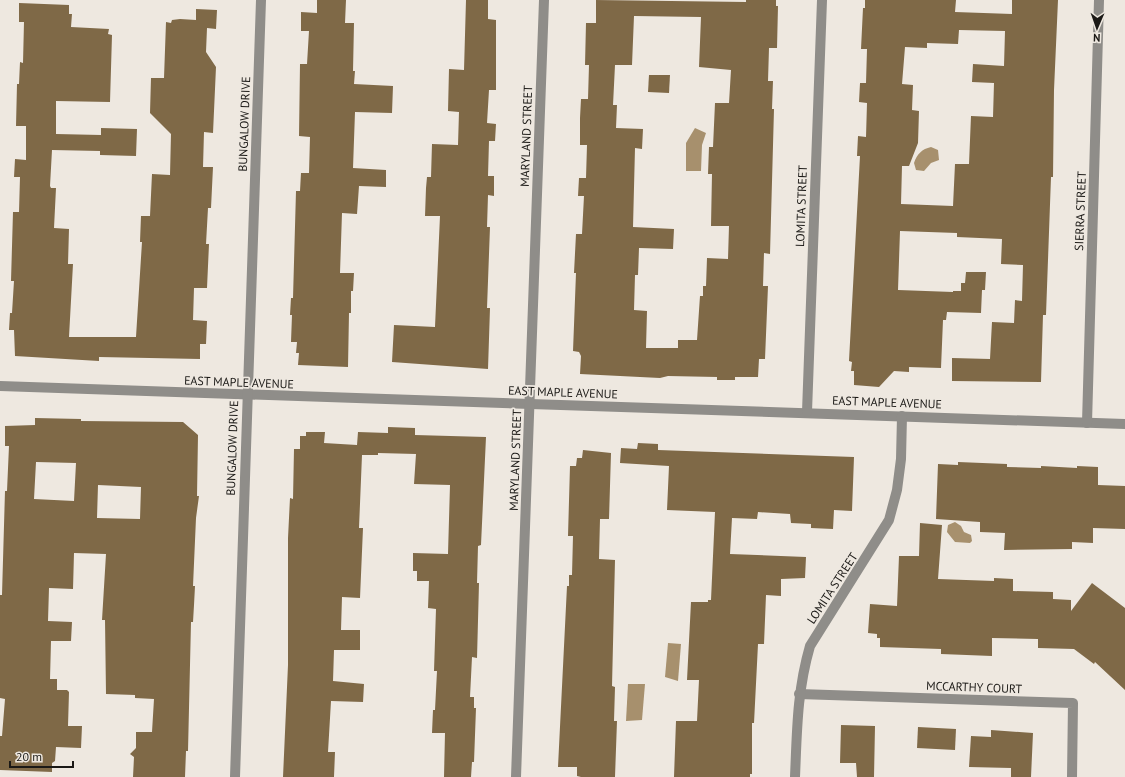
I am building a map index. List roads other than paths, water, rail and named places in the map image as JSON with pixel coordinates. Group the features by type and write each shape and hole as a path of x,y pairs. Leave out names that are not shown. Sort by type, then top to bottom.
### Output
{"street":[{"name":"BUNGALOW DRIVE","path":"234,777 261,0"},
{"name":"MARYLAND STREET","path":"516,777 544,0"},
{"name":"LOMITA STREET","path":"807,412 822,0"},
{"name":"SIERRA STREET","path":"1087,423 1099,0"},
{"name":"EAST MAPLE AVENUE","path":"0,386 807,412 1125,424"},
{"name":"LOMITA STREET","path":"795,777 799,694 810,646 889,520 897,490 901,459 902,416"},
{"name":"MCCARTHY COURT","path":"799,694 1073,703 1072,777"}]}
